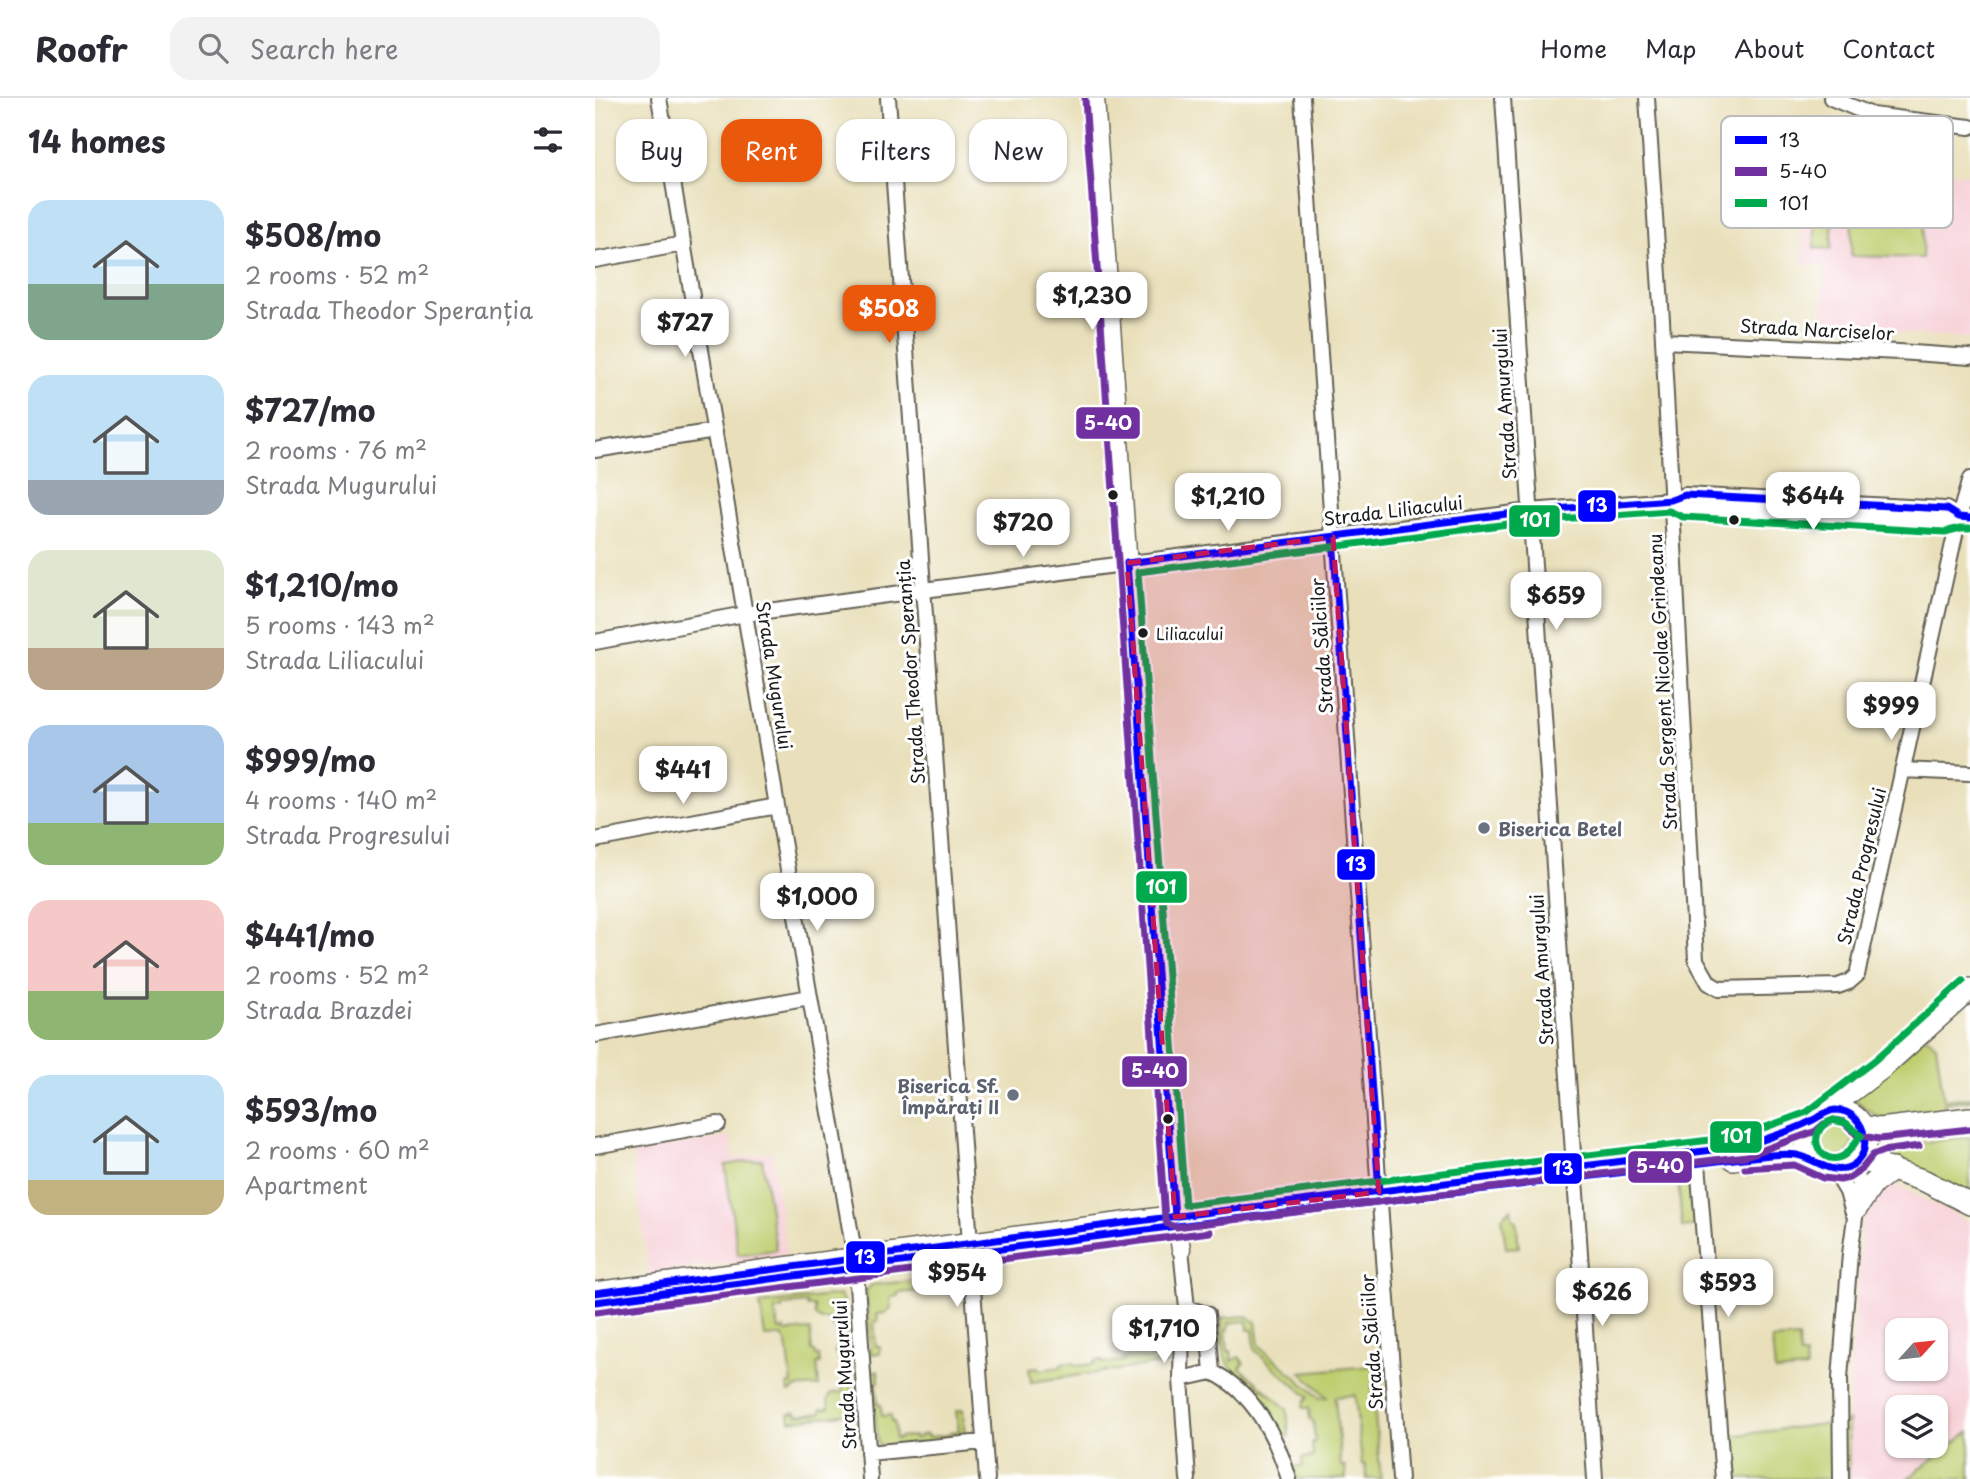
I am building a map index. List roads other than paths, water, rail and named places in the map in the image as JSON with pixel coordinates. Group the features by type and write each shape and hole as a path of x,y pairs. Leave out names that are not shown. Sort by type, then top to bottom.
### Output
{"main road":[{"path":"1824,1165 1807,1147 1806,1137 1818,1116 1882,1068 1970,989"},
{"path":"595,1302 856,1264 1574,1173 1745,1146 1818,1116 1842,1110 1850,1113 1861,1148 1893,1169 1925,1181 1970,1204"},
{"path":"1574,1173 1790,1155 1805,1157 1824,1165 1849,1167 1861,1148 1880,1129 1970,1118"},
{"path":"1861,1148 1881,1141 1970,1130"},
{"path":"1855,1213 1873,1184 1893,1169"},
{"path":"595,1293 856,1264 970,1243 1176,1222"}],"street":[{"name":"Strada Mugurului","path":"659,98 856,1264 870,1479"},
{"name":"Strada Theodor Speranția","path":"888,98 970,1243"},
{"path":"1094,98 1176,1222 1187,1308 1182,1321 1181,1378 1188,1479"},
{"name":"Strada Sălciilor","path":"1302,98 1400,1479"},
{"name":"Strada Amurgului","path":"1503,98 1595,1479"},
{"name":"Strada Sergent Nicolae Grindeanu","path":"1647,98 1663,341 1696,960 1709,983 1719,989 1838,986 1857,975"},
{"path":"1831,98 1880,116"},
{"path":"595,260 684,244"},
{"name":"Strada Narciselor","path":"1663,341 1970,357"},
{"path":"595,450 715,431"},
{"name":"Strada Progresului","path":"1857,975 1902,770 1964,518 1970,479"},
{"name":"Strada Liliacului","path":"595,642 745,614 1530,511 1671,500 1684,507 1723,510 1945,522 1964,518"},
{"path":"1902,770 1970,773"},
{"path":"595,840 777,806"},
{"path":"595,1035 810,997"},
{"path":"595,1146 718,1124"},
{"path":"1840,1479 1840,1378 1861,1148"},
{"path":"1698,1163 1723,1479"},
{"path":"1824,1165 1847,1192 1855,1213"},
{"path":"972,1275 987,1479"},
{"path":"1187,1308 1207,1314 1212,1372"},
{"path":"1181,1378 1212,1372 1226,1378 1239,1389 1257,1410 1279,1452 1289,1479"},
{"path":"868,1453 984,1442"}],"place":[{"name":"Liliacului","path":"1143,633"},
{"name":"Biserica Betel","path":"1484,828"},
{"name":"Biserica Sf. Împărați II","path":"1013,1095"}]}
